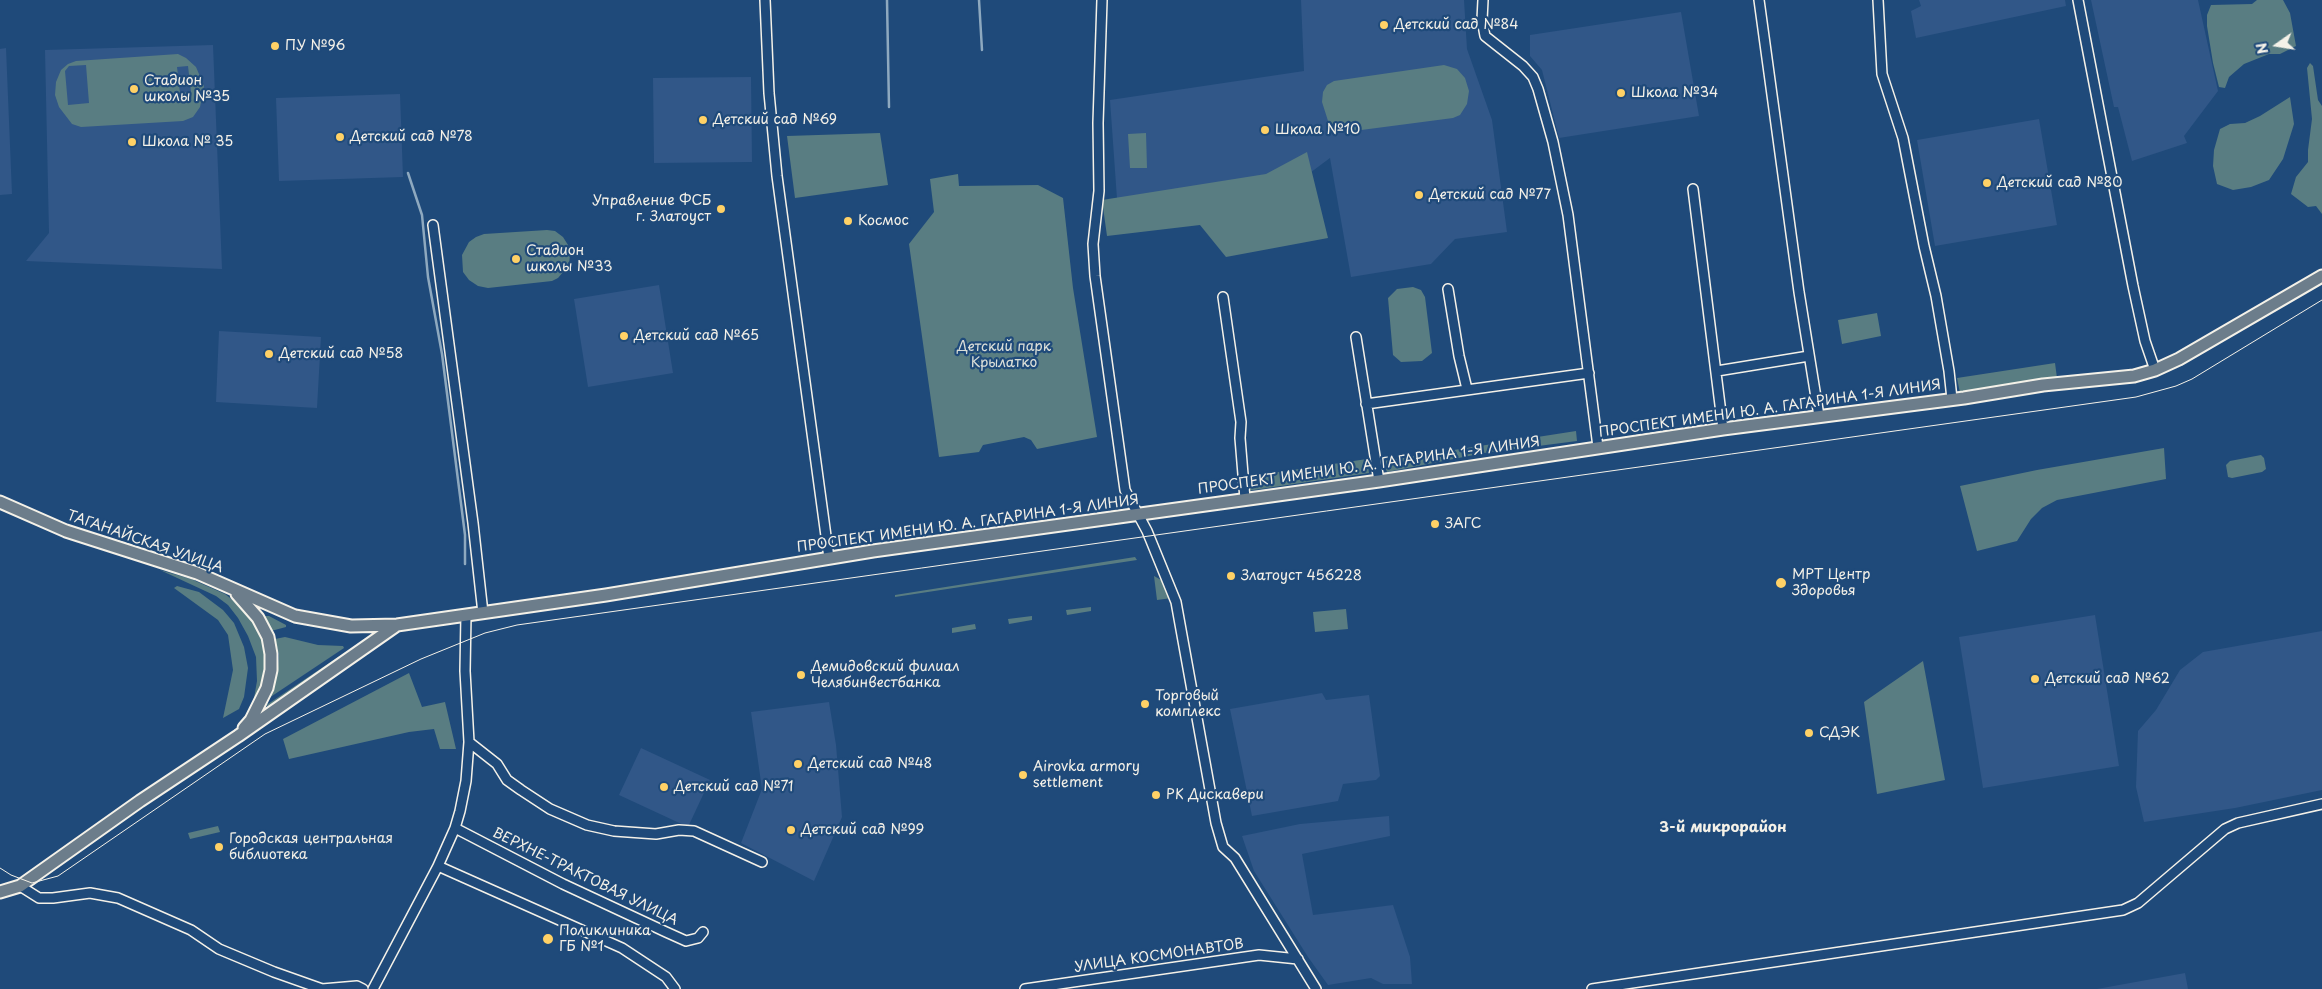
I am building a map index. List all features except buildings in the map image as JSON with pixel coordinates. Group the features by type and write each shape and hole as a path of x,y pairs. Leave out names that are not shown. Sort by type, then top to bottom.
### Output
{"main road":[{"name":"ПРОСПЕКТ ИМЕНИ Ю. А. ГАГАРИНА 1-Я ЛИНИЯ","path":"397,625 829,558 1379,481 1723,429 2043,385 2134,376 2155,370 2179,359 2322,276"},
{"name":"ТАГАНАЙСКАЯ УЛИЦА","path":"0,502 66,530 197,573 307,620 351,626 397,625"},
{"path":"231,589 258,618 268,637 271,654 271,670 267,688 251,720 238,736"},
{"path":"0,892 20,886 140,801 238,736 397,625"}],"street":[{"path":"765,0 777,176 829,558"},
{"path":"1102,0 1098,124 1099,191 1093,244 1125,490 1171,587 1177,606 1219,836 1223,847 1235,858 1316,989"},
{"path":"1483,0 1482,20 1485,36 1523,66 1533,78 1553,142 1566,209 1590,372 1598,447"},
{"path":"1759,0 1819,416"},
{"path":"1878,0 1882,74 1903,138 1936,296 1950,371 1952,399"},
{"path":"2078,0 2133,286 2145,340 2155,370"},
{"path":"1693,190 1723,429"},
{"path":"433,225 472,514 483,613"},
{"path":"1448,289 1458,356 1467,389"},
{"path":"1223,297 1241,422 1240,438 1245,499"},
{"path":"1356,337 1379,481"},
{"path":"1717,371 1809,356"},
{"path":"1366,404 1590,372"},
{"path":"373,989 438,866 455,828 466,781 469,742 466,706 466,615"},
{"path":"469,742 484,751 497,764 507,780 521,790 550,809 587,826 614,831 656,834 679,830 694,831 762,862"},
{"path":"1592,989 2123,910 2138,903 2225,829 2238,823 2322,804"},
{"name":"ВЕРХНЕ-ТРАКТОВАЯ УЛИЦА","path":"455,828 580,892 686,941 698,938 703,932"},
{"path":"438,866 622,948 666,977 675,989"},
{"path":"20,886 39,898 54,898 90,892 118,898 191,930 219,949 274,972 322,989 357,986 363,989"},
{"name":"УЛИЦА КОСМОНАВТОВ","path":"1025,989 1258,955 1298,959"}],"shaded area":[{"path":"1301,0 1464,0 1467,49 1492,120 1507,232 1455,239 1431,264 1351,277 1330,158 1283,193 1118,213 1110,100 1304,71"},
{"path":"1919,0 2065,0 2066,6 1916,38 1911,11 1921,6"},
{"path":"2091,0 2198,0 2218,91 2184,136 2187,143 2132,161 2118,107 2114,107"},
{"name":"Школа №34","path":"1681,12 1699,116 1559,138 1542,70 1530,56 1530,35"},
{"name":"Школа № 35","path":"213,45 222,269 26,261 49,233 45,50"},
{"path":"6,48 12,194 0,195 0,49"},
{"name":"Детский сад №69","path":"751,77 752,162 654,163 653,78"},
{"name":"Детский сад №78","path":"400,94 403,177 279,181 276,98"},
{"name":"Детский сад №80","path":"2039,119 2057,225 1935,246 1917,140"},
{"name":"Детский сад №65","path":"659,285 673,373 588,387 574,299"},
{"name":"Детский сад №58","path":"219,331 321,337 317,408 216,402"},
{"name":"Детский сад №62","path":"2095,615 2119,766 1983,788 1959,637"},
{"path":"2322,631 2322,790 2235,808 2144,822 2136,787 2138,731 2156,710 2180,670 2203,652"},
{"path":"1322,693 1326,700 1369,695 1380,776 1376,780 1343,784 1338,801 1252,816 1230,709"},
{"path":"829,702 836,745 842,817 814,881 741,843 762,789 751,712"},
{"name":"Детский сад №71","path":"641,748 710,780 688,827 619,795"},
{"path":"1389,816 1390,836 1302,854 1313,915 1393,905 1410,957 1412,984 1383,984 1371,978 1328,985 1308,957 1254,871 1242,836 1300,824"},
{"path":"2185,973 2188,989 2097,989"}],"green space":[{"path":"2257,0 2283,0 2290,13 2296,46 2280,54 2269,54 2244,64 2229,77 2225,88 2219,87 2207,26 2207,15 2211,5 2252,4"},
{"name":"Стадион школы №35","path":"178,54 196,67 204,86 200,107 193,117 183,121 81,127 72,124 59,107 55,95 56,82 61,70 68,64 76,61","holes":["86,65 89,103 68,105 65,71 69,66","188,66 191,92 180,93 177,67"]},
{"path":"2310,63 2313,66 2318,100 2322,106 2322,214 2316,206 2308,207 2291,194 2296,177 2308,162 2312,119 2307,68"},
{"path":"1444,65 1457,69 1465,78 1469,91 1467,104 1460,115 1453,118 1346,132 1329,124 1322,102 1323,92 1327,85 1334,81"},
{"path":"2290,97 2294,124 2283,159 2269,180 2251,187 2233,190 2217,184 2213,166 2214,150 2220,129 2230,124 2245,123"},
{"path":"880,133 888,185 795,198 787,136"},
{"path":"1146,133 1147,168 1130,168 1128,134"},
{"path":"1307,152 1328,238 1226,257 1200,225 1107,236 1102,200 1266,174"},
{"name":"Детский парк Крылатко","path":"958,174 959,186 1038,185 1063,198 1073,288 1097,437 1037,449 1031,440 1024,437 983,445 979,452 939,457 909,244 934,212 930,179"},
{"name":"Стадион школы №33","path":"555,231 563,237 568,245 570,255 569,265 558,278 552,281 488,288 478,286 469,280 463,272 462,255 469,242 476,237 484,234"},
{"path":"1413,287 1421,290 1425,297 1432,353 1422,361 1401,362 1393,355 1388,298 1397,289"},
{"path":"1877,313 1881,336 1842,344 1838,320"},
{"path":"2055,363 2057,378 1960,393 1957,378"},
{"path":"1576,431 1577,441 1484,453 1387,472 1383,461"},
{"path":"2164,448 2166,479 2057,500 2042,508 2031,519 2017,541 1977,551 1960,486 2037,470"},
{"path":"2261,455 2264,458 2266,469 2262,472 2232,478 2228,477 2226,465 2230,461"},
{"path":"1367,459 1369,473 1247,491 1245,477"},
{"path":"1135,557 1137,560 895,597 895,595"},
{"path":"160,570 191,579 225,594 247,611 260,633 266,657 263,685 253,704 257,681 256,657 248,636 238,618 228,605 216,596"},
{"path":"1154,576 1163,581 1172,598 1157,600"},
{"path":"177,586 199,592 223,610 234,623 244,647 248,668 244,697 239,709 223,718 233,670 228,635 218,620 174,588"},
{"path":"1091,607 1091,611 1067,615 1066,610"},
{"path":"1346,609 1348,629 1315,632 1313,612"},
{"path":"264,616 269,616 286,625 286,627 271,631"},
{"path":"1032,616 1032,620 1009,624 1008,619"},
{"path":"975,624 976,629 952,633 952,628"},
{"path":"285,637 318,645 343,646 344,648 269,698 278,668 279,655 275,639"},
{"path":"347,651 349,653 273,705 265,706"},
{"path":"1923,661 1945,780 1877,794 1864,702"},
{"path":"409,673 422,707 445,702 456,749 440,749 434,729 409,732 289,759 283,739"},
{"path":"218,826 220,832 190,839 188,833"}],"waterway":[{"path":"887,0 889,107"},
{"path":"979,0 982,50"},
{"path":"408,173 422,215 428,277 442,354 465,535 465,564"}],"tram line":[{"path":"0,868 11,875 32,883 58,876 265,734 421,659 485,633 517,625 2136,397 2176,386 2192,379 2322,300"}],"place":[{"name":"Детский сад №84","path":"1384,25"},
{"name":"ПУ №96","path":"275,46"},
{"name":"Стадион школы №35","path":"134,89"},
{"name":"Школа №34","path":"1621,93"},
{"name":"Детский сад №69","path":"703,120"},
{"name":"Школа №10","path":"1265,130"},
{"name":"Детский сад №78","path":"340,137"},
{"name":"Школа № 35","path":"132,142"},
{"name":"Детский сад №80","path":"1987,183"},
{"name":"Детский сад №77","path":"1419,195"},
{"name":"Управление ФСБ г. Златоуст","path":"721,209"},
{"name":"Космос","path":"848,221"},
{"name":"Стадион школы №33","path":"516,259"},
{"name":"Детский сад №65","path":"624,336"},
{"name":"Детский сад №58","path":"269,354"},
{"name":"ЗАГС","path":"1435,524"},
{"name":"Златоуст 456228","path":"1231,576"},
{"name":"МРТ Центр Здоровья","path":"1781,583"},
{"name":"Демидовский филиал Челябинвестбанка","path":"801,675"},
{"name":"Детский сад №62","path":"2035,679"},
{"name":"Торговый комплекс","path":"1145,704"},
{"name":"СДЭК","path":"1809,733"},
{"name":"Детский сад №48","path":"798,764"},
{"name":"Airovka armory settlement","path":"1023,775"},
{"name":"Детский сад №71","path":"664,787"},
{"name":"РК Дискавери","path":"1156,795"},
{"name":"Детский сад №99","path":"791,830"},
{"name":"Городская центральная библиотека","path":"219,847"},
{"name":"Поликлиника ГБ №1","path":"548,939"}],"district":[{"name":"3-й микрорайон","path":"1723,828"}]}
